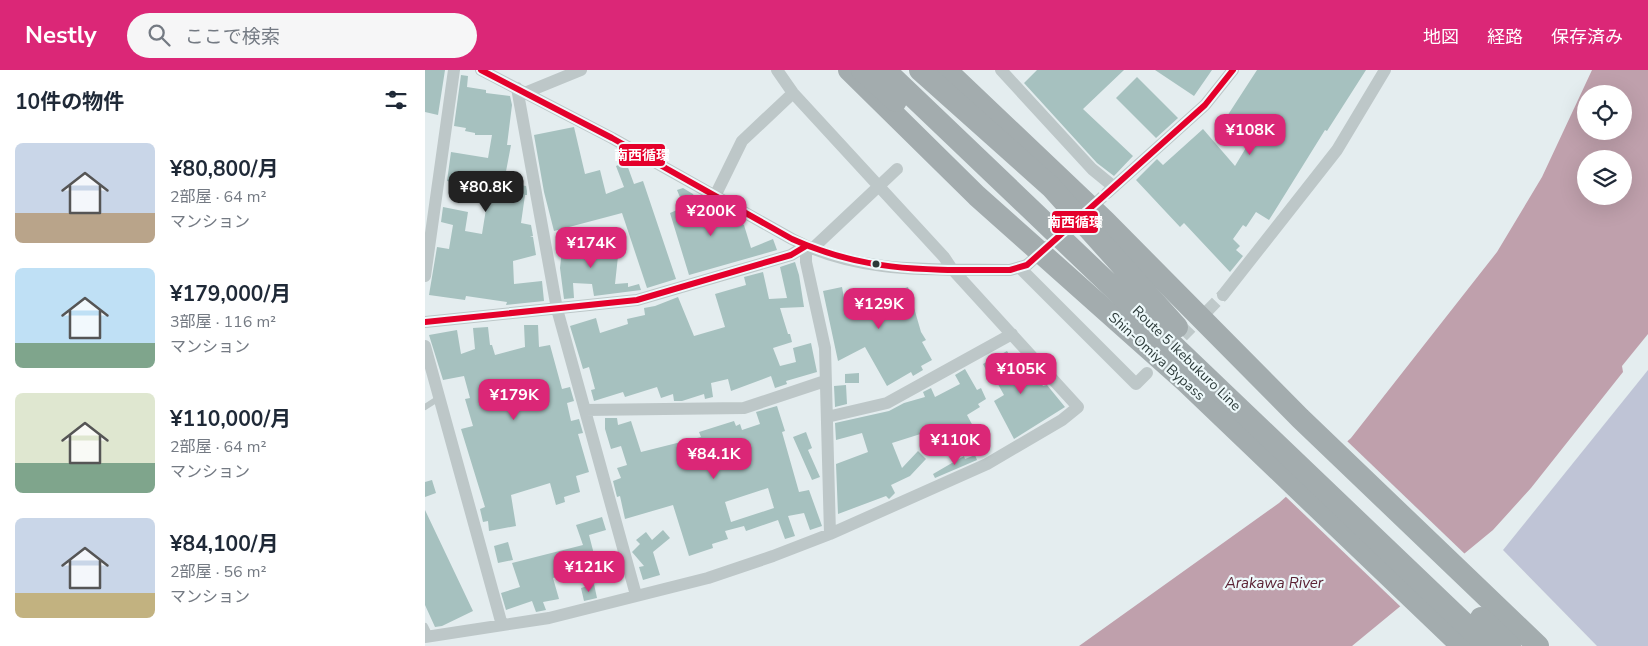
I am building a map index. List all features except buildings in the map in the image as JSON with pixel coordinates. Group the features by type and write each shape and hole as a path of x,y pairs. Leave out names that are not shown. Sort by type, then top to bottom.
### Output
{"highway":[{"name":"Shin-Omiya Bypass","path":"849,70 977,196 1186,382 1462,646"},
{"path":"862,70 1025,219 1172,333"},
{"name":"Route 5 Ikebukuro Line","path":"885,70 1510,646"},
{"name":"Route 5 Ikebukuro Line","path":"907,70 1488,646"},
{"path":"920,70 1051,187 1172,333"},
{"path":"946,70 1105,221 1251,369 1537,646"}],"street":[{"path":"425,276 431,190 453,70"},
{"path":"481,70 522,90 809,248 841,259 877,266 1010,270 1023,267 1136,384 1147,373"},
{"path":"427,633 502,626 549,618 708,578 773,556 830,534 987,464 1062,420 1077,407 952,269 944,257 793,93 777,70"},
{"path":"1007,72 1110,190 1205,105 1233,70"},
{"path":"1223,295 1337,150 1385,70"},
{"path":"522,90 575,71"},
{"path":"522,90 557,309 636,595"},
{"path":"715,196 742,141 793,93"},
{"path":"425,322 637,300 791,255 809,248 897,169"},
{"path":"809,248 806,262 825,348 830,534"},
{"path":"827,417 887,403 1012,334"},
{"path":"425,346 502,626"},
{"path":"585,410 745,408 825,381"}],"lane":[{"path":"425,407 439,398"}],"shaded area":[{"path":"1648,370 1648,646 1597,646 1503,550"}],"water":[{"name":"Arakawa River","path":"1592,70 1648,70 1648,334 1622,366 1623,372 1531,488 1493,530 1352,646 1079,646 1279,503 1351,438 1497,252 1542,177 1577,102 1577,140 1632,140 1632,85 1585,85"}],"pier":[{"path":"1346,440 1467,556 1403,609 1284,495"}],"tunnel":[{"path":"1027,265 1107,193"},
{"path":"1170,349 1223,295"}],"transit line":[{"name":"南西循環","path":"481,70 612,138 792,239 820,250 873,264 926,269 981,270 1010,270 1027,265 1205,105 1233,70"},
{"name":"南西循環","path":"425,322 637,300 791,255 806,246"}]}
